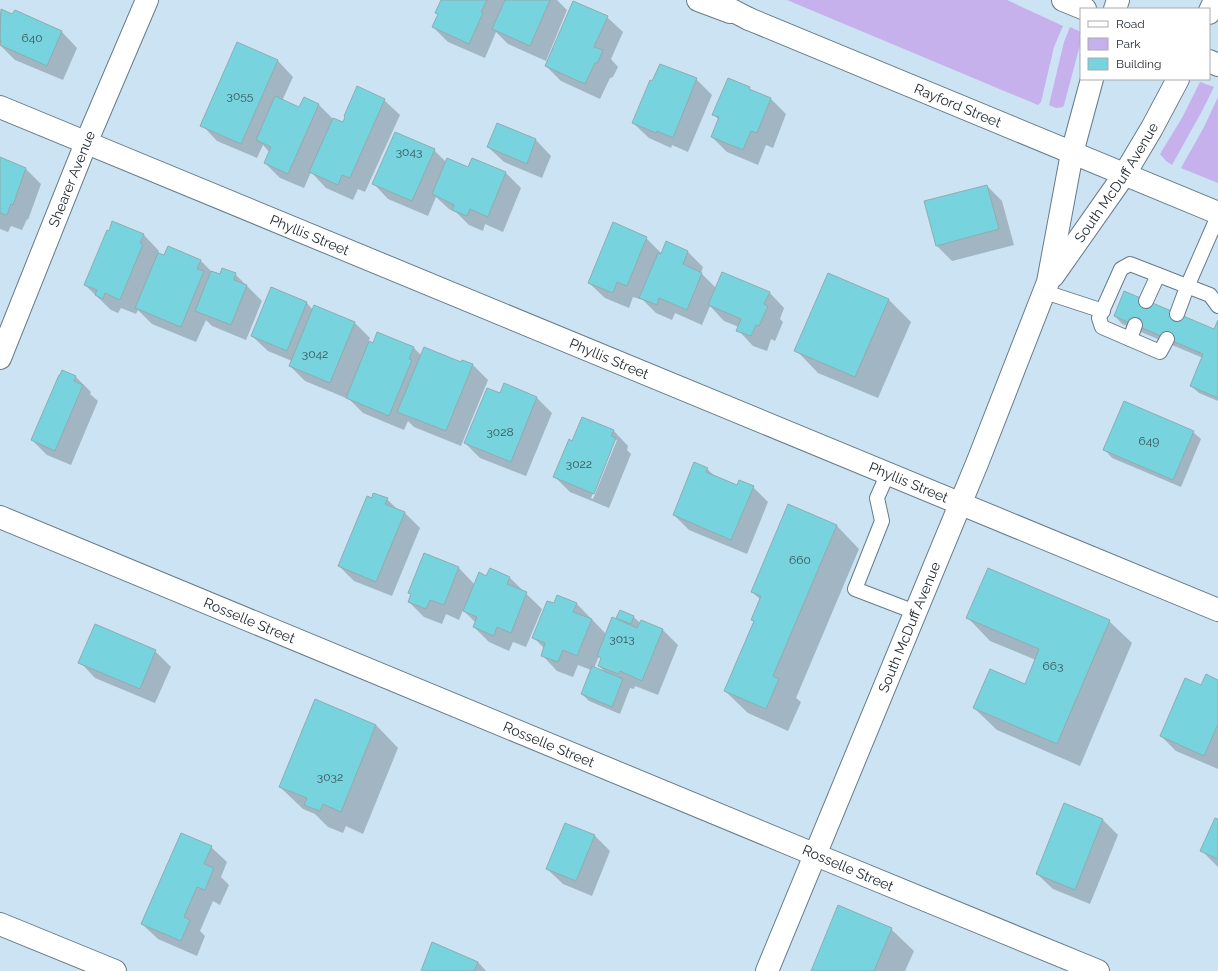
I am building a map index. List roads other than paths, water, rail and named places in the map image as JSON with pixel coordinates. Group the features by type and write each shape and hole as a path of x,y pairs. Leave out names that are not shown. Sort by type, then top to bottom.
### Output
{"main road":[{"name":"Shearer Avenue","path":"0,358 86,142 147,0"},
{"name":"Rayford Street","path":"698,0 749,19 1218,214"},
{"path":"712,0 749,19"},
{"path":"1063,0 1083,8"},
{"path":"1210,11 1215,0"},
{"name":"South McDuff Avenue","path":"767,971 960,504 1047,287 1072,153 1092,80"},
{"name":"South McDuff Avenue","path":"1047,287 1124,175 1152,128 1177,80"},
{"name":"Phyllis Street","path":"0,107 1218,610"},
{"name":"Rosselle Street","path":"0,517 1098,971"},
{"path":"0,924 115,971"}],"lane":[{"path":"1177,314 1218,214"},
{"path":"1167,339 1160,352 1102,327 1099,318 1121,269 1130,264 1215,298"},
{"path":"1146,301 1158,275"},
{"path":"1047,287 1103,311"},
{"path":"1130,339 1135,325"},
{"path":"888,473 877,498 882,521 856,589 915,612"}]}
